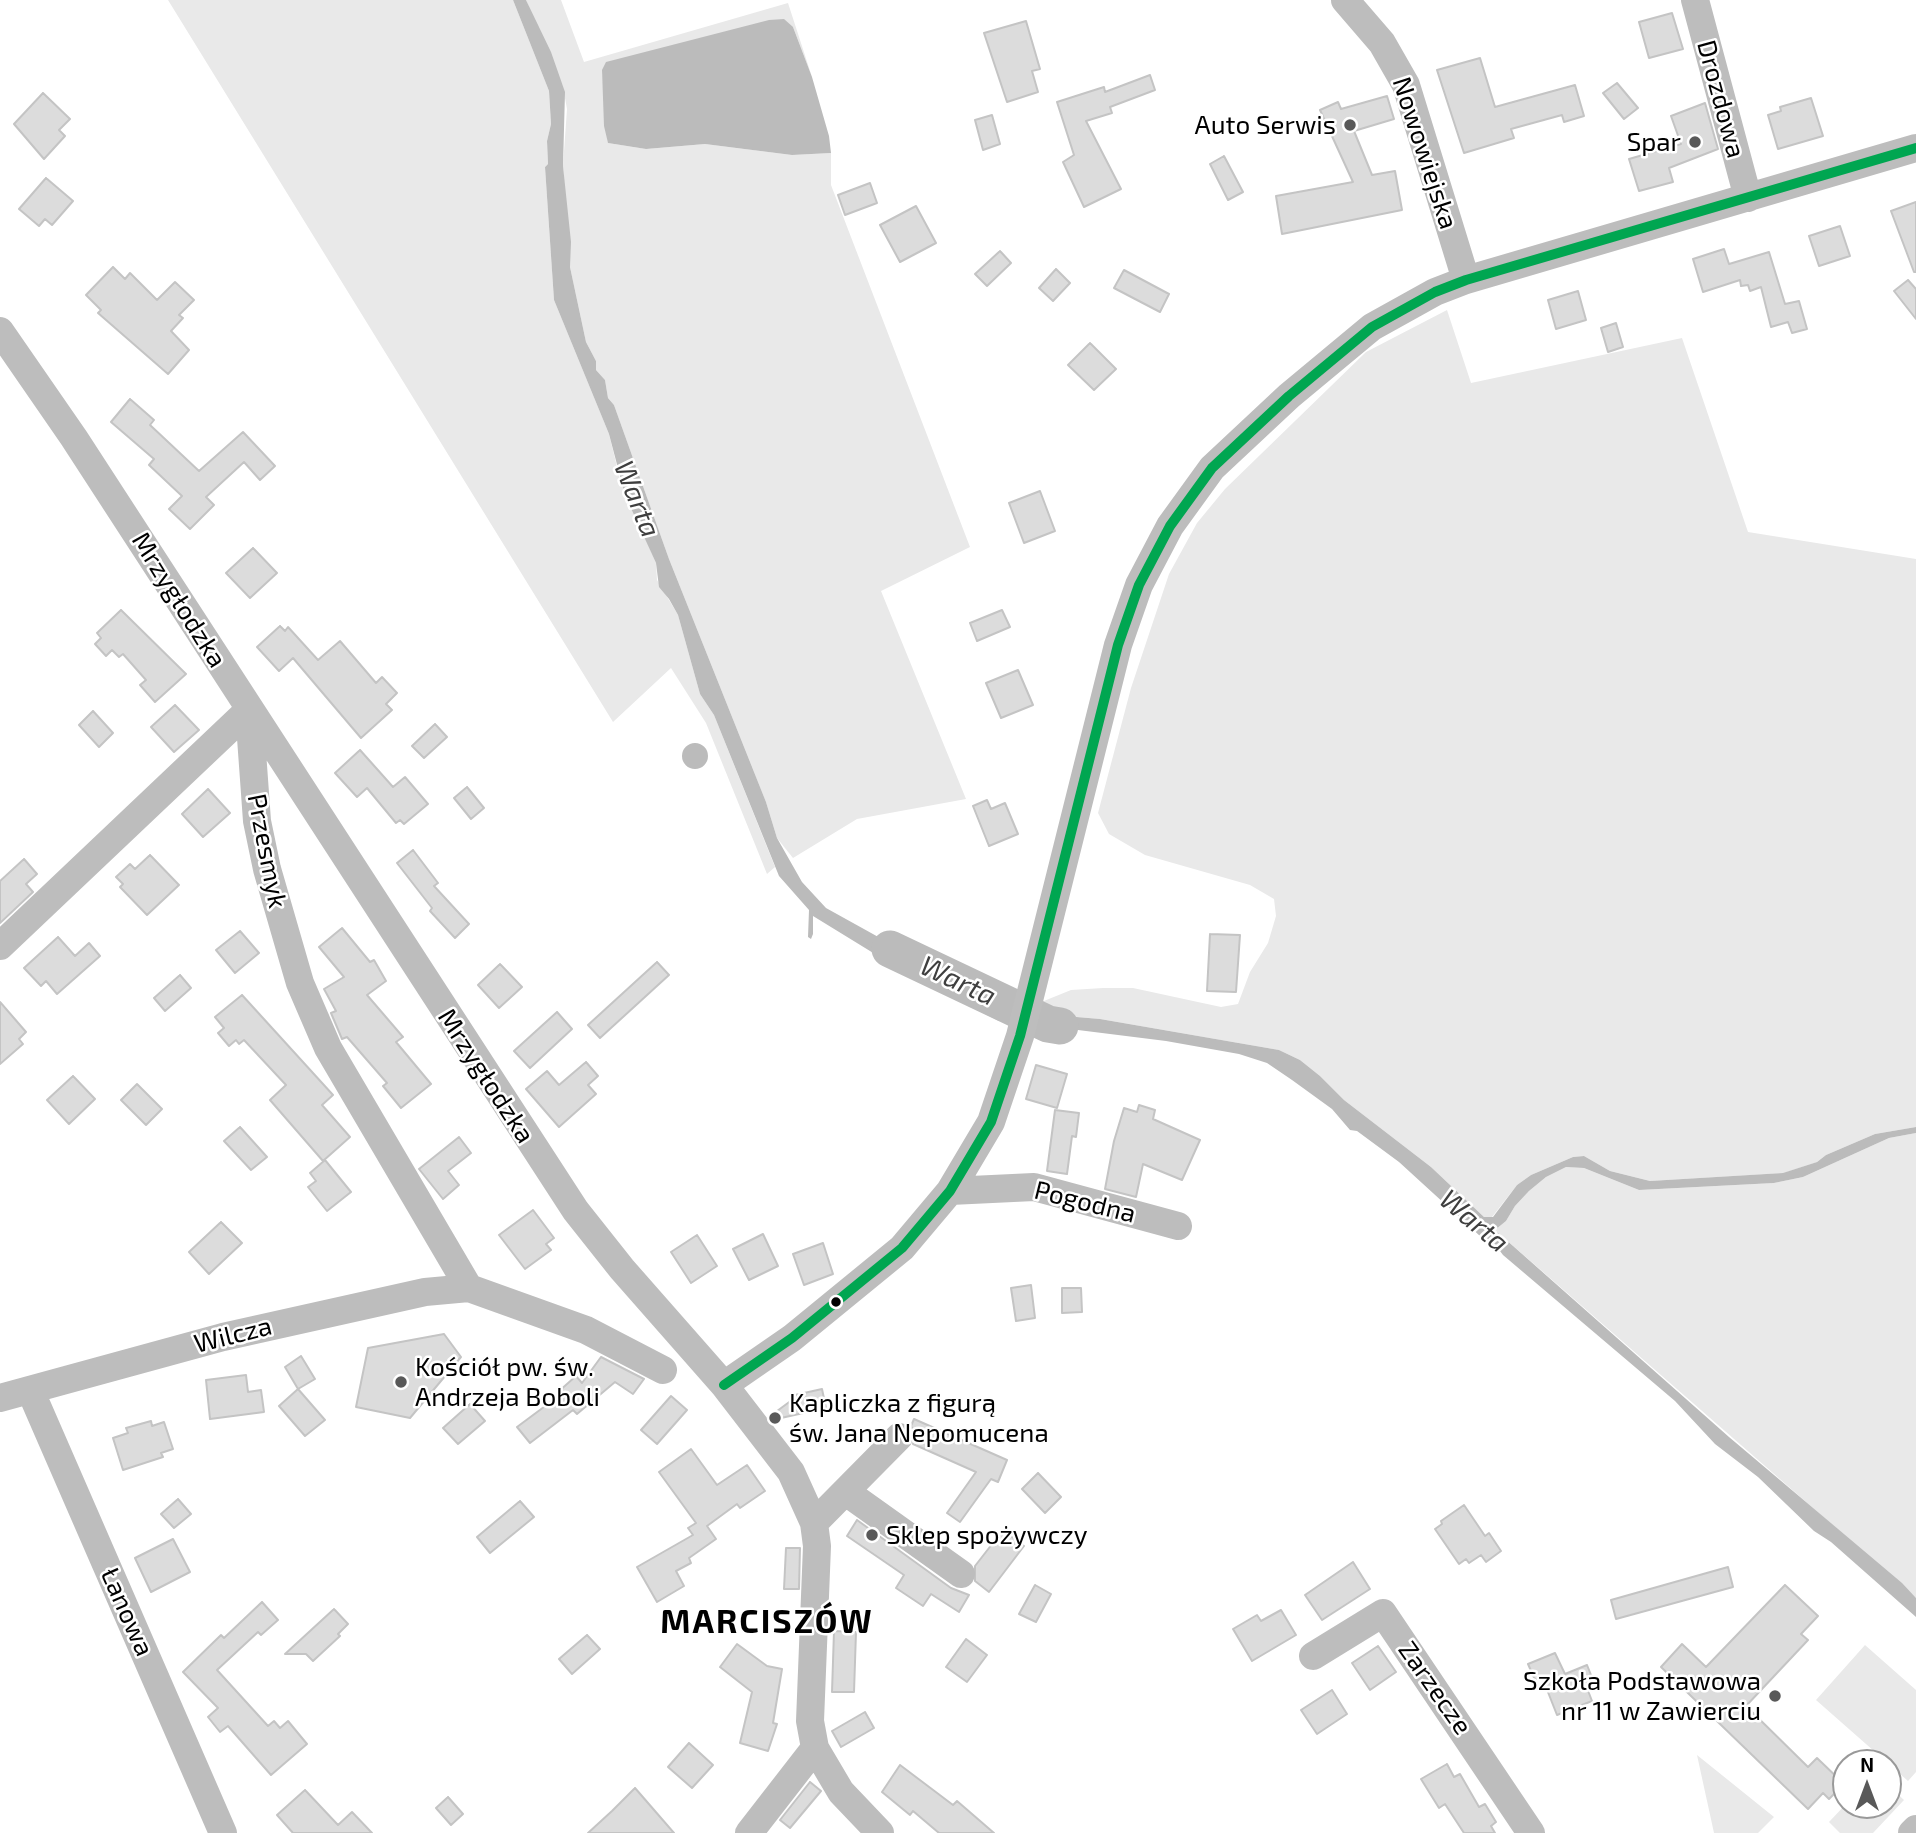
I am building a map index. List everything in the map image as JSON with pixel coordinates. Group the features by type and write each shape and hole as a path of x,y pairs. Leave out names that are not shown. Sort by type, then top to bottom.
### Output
{"street":[{"name":"Nowowiejska","path":"1345,0 1382,43 1405,85 1466,280"},
{"name":"Drozdowa","path":"1695,0 1748,198"},
{"path":"724,1385 846,1296 902,1248 950,1191 991,1122 1020,1036 1118,645 1139,585 1170,526 1212,468 1320,370 1388,317 1466,280 1916,148"},
{"name":"Mrzygłodzka","path":"0,331 74,438 576,1211 724,1385 791,1472 814,1523 817,1596 810,1721 815,1748 841,1792 880,1833"},
{"path":"0,946 249,710"},
{"name":"Przesmyk","path":"249,710 257,821 267,869 300,983 328,1048 469,1288"},
{"name":"Pogodna","path":"950,1191 1034,1187 1178,1226"},
{"path":"469,1288 586,1330 663,1370"},
{"name":"Wilcza","path":"0,1398 31,1392 223,1337 425,1292 469,1288"},
{"name":"Łanowa","path":"31,1392 210,1796 223,1833"},
{"path":"814,1523 899,1437"},
{"path":"846,1492 961,1574"},
{"name":"Zarzecze","path":"1313,1656 1383,1613 1531,1833"},
{"path":"749,1833 815,1748"},
{"path":"1912,1833 1916,1829"}],"shaded area":[{"path":"168,0 513,0 549,91 551,124 547,141 548,164 545,167 554,300 609,434 620,479 656,563 657,580 678,615 700,694 714,715 775,867 767,874 706,723 671,668 613,722"},
{"path":"526,0 561,0 584,62 788,3 812,77 793,27 602,70 608,143 646,149 705,144 792,155 831,153 831,185 970,547 881,591 966,799 857,819 793,858 777,838 766,802 669,559 614,405 608,398 605,380 596,370 596,361 586,342 570,267 563,166 567,109 563,87"},
{"path":"1447,310 1471,383 1682,338 1748,532 1916,559 1916,1127 1875,1134 1826,1155 1817,1162 1784,1173 1650,1181 1610,1171 1584,1156 1573,1157 1531,1175 1517,1185 1492,1217 1484,1217 1431,1167 1344,1100 1320,1076 1300,1060 1279,1050 1100,1019 1041,1014 1039,1003 1071,990 1103,988 1133,988 1221,1007 1238,1004 1250,972 1268,943 1276,916 1274,899 1250,885 1145,855 1109,834 1098,813 1131,688 1169,574 1197,523 1225,489 1366,352"},
{"path":"1916,1133 1916,1598 1495,1230 1506,1221 1529,1191 1546,1177 1566,1167 1584,1168 1639,1190 1774,1183 1803,1177 1889,1138"},
{"path":"1865,1645 1916,1690 1916,1772 1908,1781 1902,1776 1902,1749 1872,1749 1816,1700"},
{"path":"1697,1755 1774,1817 1758,1833 1714,1833"},
{"path":"1832,1819 1886,1819 1873,1833 1840,1833 1829,1822"}],"water":[{"path":"513,0 526,0 551,52 565,92 563,166 571,242 570,267 586,342 596,361 596,370 605,380 608,398 614,405 669,559 766,802 777,838 802,882 826,908 918,959 941,961 927,986 813,916 813,934 811,939 808,937 809,910 779,876 714,715 700,694 678,615 659,587 656,563 625,495 609,434 554,300 545,167 548,164 547,141 551,124 549,91"},
{"path":"784,19 793,27 812,77 829,136 831,153 792,155 705,144 646,149 608,143 604,126 602,70 606,62 769,20"},
{"path":"695,743 704,747 708,756 704,765 695,769 686,765 682,756 686,747"},
{"path":"959,971 1006,990 999,1021 947,994"},
{"path":"1041,1014 1100,1019 1279,1050 1300,1060 1320,1076 1344,1100 1431,1167 1484,1217 1493,1217 1517,1185 1531,1175 1573,1157 1584,1156 1610,1171 1650,1181 1783,1173 1817,1162 1826,1155 1875,1134 1916,1127 1916,1133 1889,1138 1803,1177 1774,1183 1639,1190 1584,1168 1566,1167 1546,1177 1529,1191 1506,1221 1495,1230 1729,1437 1902,1583 1916,1598 1916,1617 1831,1542 1814,1531 1758,1477 1715,1444 1675,1401 1503,1255 1494,1243 1480,1236 1399,1162 1357,1131 1350,1130 1332,1109 1292,1080 1267,1063 1239,1054 1166,1041 1038,1025"}],"building":[{"path":"1672,13 1683,49 1649,58 1639,22"},
{"path":"1026,21 1040,69 1032,71 1038,92 1007,102 984,33"},
{"path":"1480,58 1495,107 1575,85 1584,116 1564,122 1562,115 1511,129 1514,138 1464,153 1437,70"},
{"path":"1150,75 1155,90 1110,107 1112,113 1086,121 1121,189 1084,207 1063,162 1074,155 1057,102 1104,87 1105,92"},
{"path":"1617,83 1638,108 1624,119 1603,93"},
{"path":"43,93 70,119 59,130 65,136 44,159 14,124"},
{"path":"1387,96 1394,119 1354,131 1372,175 1395,171 1402,210 1282,234 1276,196 1353,182 1320,110 1338,102 1341,109"},
{"path":"1811,98 1823,136 1778,149 1768,115 1781,111 1780,107"},
{"path":"1705,103 1718,149 1669,168 1673,182 1639,191 1629,159 1681,144 1671,116"},
{"path":"992,115 1000,144 983,150 975,120"},
{"path":"1224,156 1243,192 1228,200 1210,164"},
{"path":"46,178 73,201 52,225 45,219 39,226 19,209"},
{"path":"870,183 877,203 845,215 838,195"},
{"path":"1916,202 1916,272 1914,272 1891,211"},
{"path":"916,206 936,243 900,262 880,225"},
{"path":"1840,226 1850,256 1819,266 1809,236"},
{"path":"1724,249 1729,264 1769,252 1785,304 1799,301 1807,329 1792,333 1788,322 1771,327 1761,287 1750,291 1748,285 1741,286 1740,280 1703,292 1693,259"},
{"path":"1000,251 1011,263 987,286 975,274"},
{"path":"113,267 125,279 130,273 157,300 175,282 194,300 179,315 183,318 171,331 189,350 168,374 98,313 101,310 86,295"},
{"path":"1056,269 1070,283 1053,301 1039,288"},
{"path":"1124,270 1169,294 1160,312 1114,288"},
{"path":"1908,280 1916,289 1916,319 1894,291"},
{"path":"1578,291 1586,320 1556,329 1548,300"},
{"path":"1616,323 1623,347 1608,352 1601,328"},
{"path":"1090,343 1116,369 1094,390 1068,365"},
{"path":"130,399 154,420 150,425 199,471 243,432 275,466 260,480 244,462 206,497 214,505 190,529 169,509 182,496 149,465 154,459 111,422"},
{"path":"1040,491 1055,531 1024,543 1009,503"},
{"path":"253,548 277,573 250,598 226,573"},
{"path":"121,610 186,674 155,702 140,685 146,680 123,654 119,657 112,650 106,656 95,644 101,638 97,633"},
{"path":"1002,610 1010,627 977,641 970,623"},
{"path":"280,626 285,631 288,627 318,660 340,641 376,683 382,677 397,693 386,704 392,710 361,738 293,658 279,671 257,647"},
{"path":"1018,670 1033,705 1001,718 986,683"},
{"path":"175,705 199,730 174,752 151,727"},
{"path":"93,711 113,733 99,747 79,725"},
{"path":"435,724 447,737 424,758 412,746"},
{"path":"360,750 393,787 405,777 428,804 404,824 400,820 396,823 367,788 357,797 335,773"},
{"path":"467,787 484,808 471,819 454,798"},
{"path":"208,789 230,813 203,837 182,814"},
{"path":"987,800 991,809 1005,803 1018,834 989,846 973,806"},
{"path":"413,850 438,883 434,886 469,924 455,938 430,911 432,908 397,863"},
{"path":"150,855 179,885 147,915 120,887 123,884 116,877 130,864 135,869"},
{"path":"24,859 37,874 26,884 33,892 0,923 0,881"},
{"path":"342,928 370,962 374,960 386,981 367,995 403,1037 396,1042 431,1084 401,1108 383,1086 387,1083 347,1037 342,1039 331,1013 336,1011 324,989 344,977 319,947"},
{"path":"240,931 259,953 235,973 216,950"},
{"path":"1210,934 1240,935 1236,992 1207,991"},
{"path":"58,937 75,956 89,943 100,956 57,994 46,981 41,986 24,968"},
{"path":"657,962 669,975 600,1038 588,1025"},
{"path":"500,964 522,987 499,1008 478,985"},
{"path":"180,975 191,988 165,1011 154,998"},
{"path":"242,995 333,1095 322,1105 350,1137 323,1161 270,1100 286,1085 244,1040 239,1044 236,1040 229,1046 218,1033 224,1028 215,1017"},
{"path":"0,1002 26,1032 19,1039 23,1044 0,1064"},
{"path":"557,1012 572,1029 530,1068 514,1051"},
{"path":"586,1062 598,1076 588,1085 596,1094 559,1127 526,1089 547,1071 559,1085"},
{"path":"1036,1065 1067,1074 1057,1108 1026,1099"},
{"path":"73,1076 95,1099 69,1124 47,1100"},
{"path":"137,1084 162,1109 146,1125 121,1100"},
{"path":"1139,1105 1155,1110 1153,1119 1200,1140 1182,1180 1143,1164 1136,1197 1105,1189 1114,1141 1124,1108 1137,1112"},
{"path":"1055,1110 1079,1113 1076,1137 1072,1136 1067,1174 1047,1171"},
{"path":"240,1127 267,1157 251,1170 224,1141"},
{"path":"459,1137 471,1153 448,1171 459,1185 443,1199 419,1169"},
{"path":"325,1160 351,1192 327,1211 308,1187 316,1181 310,1173"},
{"path":"533,1210 554,1238 546,1244 551,1250 525,1269 499,1235"},
{"path":"221,1222 242,1243 209,1274 189,1252"},
{"path":"763,1234 778,1266 749,1280 733,1249"},
{"path":"697,1235 717,1266 691,1283 671,1252"},
{"path":"823,1243 833,1274 804,1285 793,1254"},
{"path":"1031,1285 1035,1318 1016,1321 1011,1288"},
{"path":"1062,1288 1081,1288 1082,1312 1062,1313"},
{"name":"Kościół pw. św. Andrzeja Boboli","path":"444,1334 461,1357 410,1418 356,1407 368,1348"},
{"path":"301,1356 315,1379 298,1389 285,1367"},
{"path":"601,1357 644,1379 633,1394 615,1382 577,1414 573,1410 530,1443 517,1427 560,1395 558,1392 576,1376 582,1383"},
{"path":"246,1375 248,1392 261,1390 264,1412 210,1419 206,1380"},
{"path":"298,1389 325,1420 305,1436 279,1406"},
{"path":"822,1389 826,1408 772,1420 769,1417 796,1397 795,1395"},
{"path":"671,1396 687,1410 657,1444 641,1430"},
{"path":"470,1404 485,1421 458,1444 443,1428"},
{"path":"914,1419 1007,1460 998,1482 991,1479 960,1522 947,1513 976,1472 913,1444 915,1433 911,1426"},
{"path":"151,1421 152,1426 164,1422 173,1449 161,1453 163,1457 123,1470 113,1438 128,1433 126,1428"},
{"path":"691,1449 717,1485 747,1465 765,1491 740,1508 737,1504 707,1526 716,1539 689,1558 691,1563 676,1571 684,1586 657,1602 637,1567 693,1535 688,1528 696,1523 659,1472"},
{"path":"1038,1473 1061,1497 1045,1513 1022,1489"},
{"path":"178,1499 191,1514 174,1528 161,1514"},
{"path":"520,1501 534,1517 490,1553 477,1537"},
{"path":"1464,1505 1485,1536 1489,1533 1501,1551 1486,1562 1481,1555 1469,1563 1466,1559 1459,1564 1435,1529 1442,1524 1441,1521"},
{"path":"857,1520 951,1588 969,1595 959,1612 931,1594 923,1606 896,1588 904,1575 847,1536"},
{"path":"1003,1530 1024,1546 989,1592 975,1581 975,1566"},
{"path":"173,1539 190,1572 151,1592 135,1558"},
{"path":"786,1548 800,1548 799,1589 784,1589"},
{"path":"1353,1562 1370,1589 1322,1620 1305,1595"},
{"path":"1728,1567 1733,1587 1616,1619 1611,1600"},
{"path":"1035,1585 1051,1594 1036,1622 1019,1614"},
{"path":"1785,1585 1818,1616 1801,1634 1808,1640 1746,1706 1808,1767 1817,1758 1832,1772 1832,1796 1829,1799 1823,1793 1808,1809 1661,1667 1682,1644 1706,1667"},
{"path":"262,1602 278,1620 261,1635 258,1632 217,1670 268,1726 274,1721 280,1728 288,1721 307,1744 271,1775 228,1726 220,1732 208,1717 218,1708 183,1672 221,1635 224,1638"},
{"path":"334,1609 348,1624 338,1634 340,1636 313,1661 306,1654 285,1654"},
{"path":"1281,1610 1296,1635 1252,1661 1233,1629 1257,1615 1261,1621"},
{"path":"834,1631 856,1632 854,1692 832,1692"},
{"path":"587,1635 600,1649 572,1674 559,1659"},
{"path":"966,1639 987,1655 967,1682 946,1667"},
{"path":"737,1644 767,1666 782,1669 773,1723 777,1724 768,1751 740,1743 752,1692 720,1667"},
{"path":"1378,1646 1396,1672 1370,1690 1352,1663"},
{"path":"1555,1653 1565,1674 1587,1665 1595,1685 1587,1688 1592,1701 1557,1715 1542,1677 1535,1680 1528,1664"},
{"path":"1332,1690 1347,1714 1317,1734 1301,1710"},
{"path":"865,1712 874,1728 841,1747 832,1731"},
{"path":"689,1743 713,1765 692,1788 668,1767"},
{"path":"1447,1764 1454,1777 1460,1774 1479,1807 1485,1804 1496,1822 1491,1826 1495,1833 1464,1833 1445,1804 1439,1808 1421,1779"},
{"path":"900,1765 953,1805 957,1801 994,1833 939,1833 913,1811 910,1815 882,1792"},
{"path":"810,1782 821,1791 790,1828 780,1820"},
{"path":"635,1788 674,1833 588,1833 612,1811"},
{"path":"305,1790 338,1825 352,1812 372,1833 293,1833 277,1815"},
{"path":"448,1797 463,1814 451,1825 436,1808"}],"waterway":[{"name":"Warta","path":"890,949 1048,1024 1060,1026"}],"transit line":[{"path":"724,1385 792,1338 902,1248 950,1191 991,1122 1020,1036 1118,645 1139,585 1170,526 1212,468 1289,396 1372,327 1435,292 1466,280 1916,148"}],"place":[{"name":"Auto Serwis","path":"1350,125"},
{"name":"Spar","path":"1695,142"},
{"name":"Kościół pw. św. Andrzeja Boboli","path":"401,1382"},
{"name":"Kapliczka z figurą św. Jana Nepomucena","path":"775,1418"},
{"name":"Sklep spożywczy","path":"872,1535"},
{"name":"Szkoła Podstawowa nr 11 w Zawierciu","path":"1775,1696"}],"district":[{"name":"MARCISZÓW","path":"767,1622"}]}
